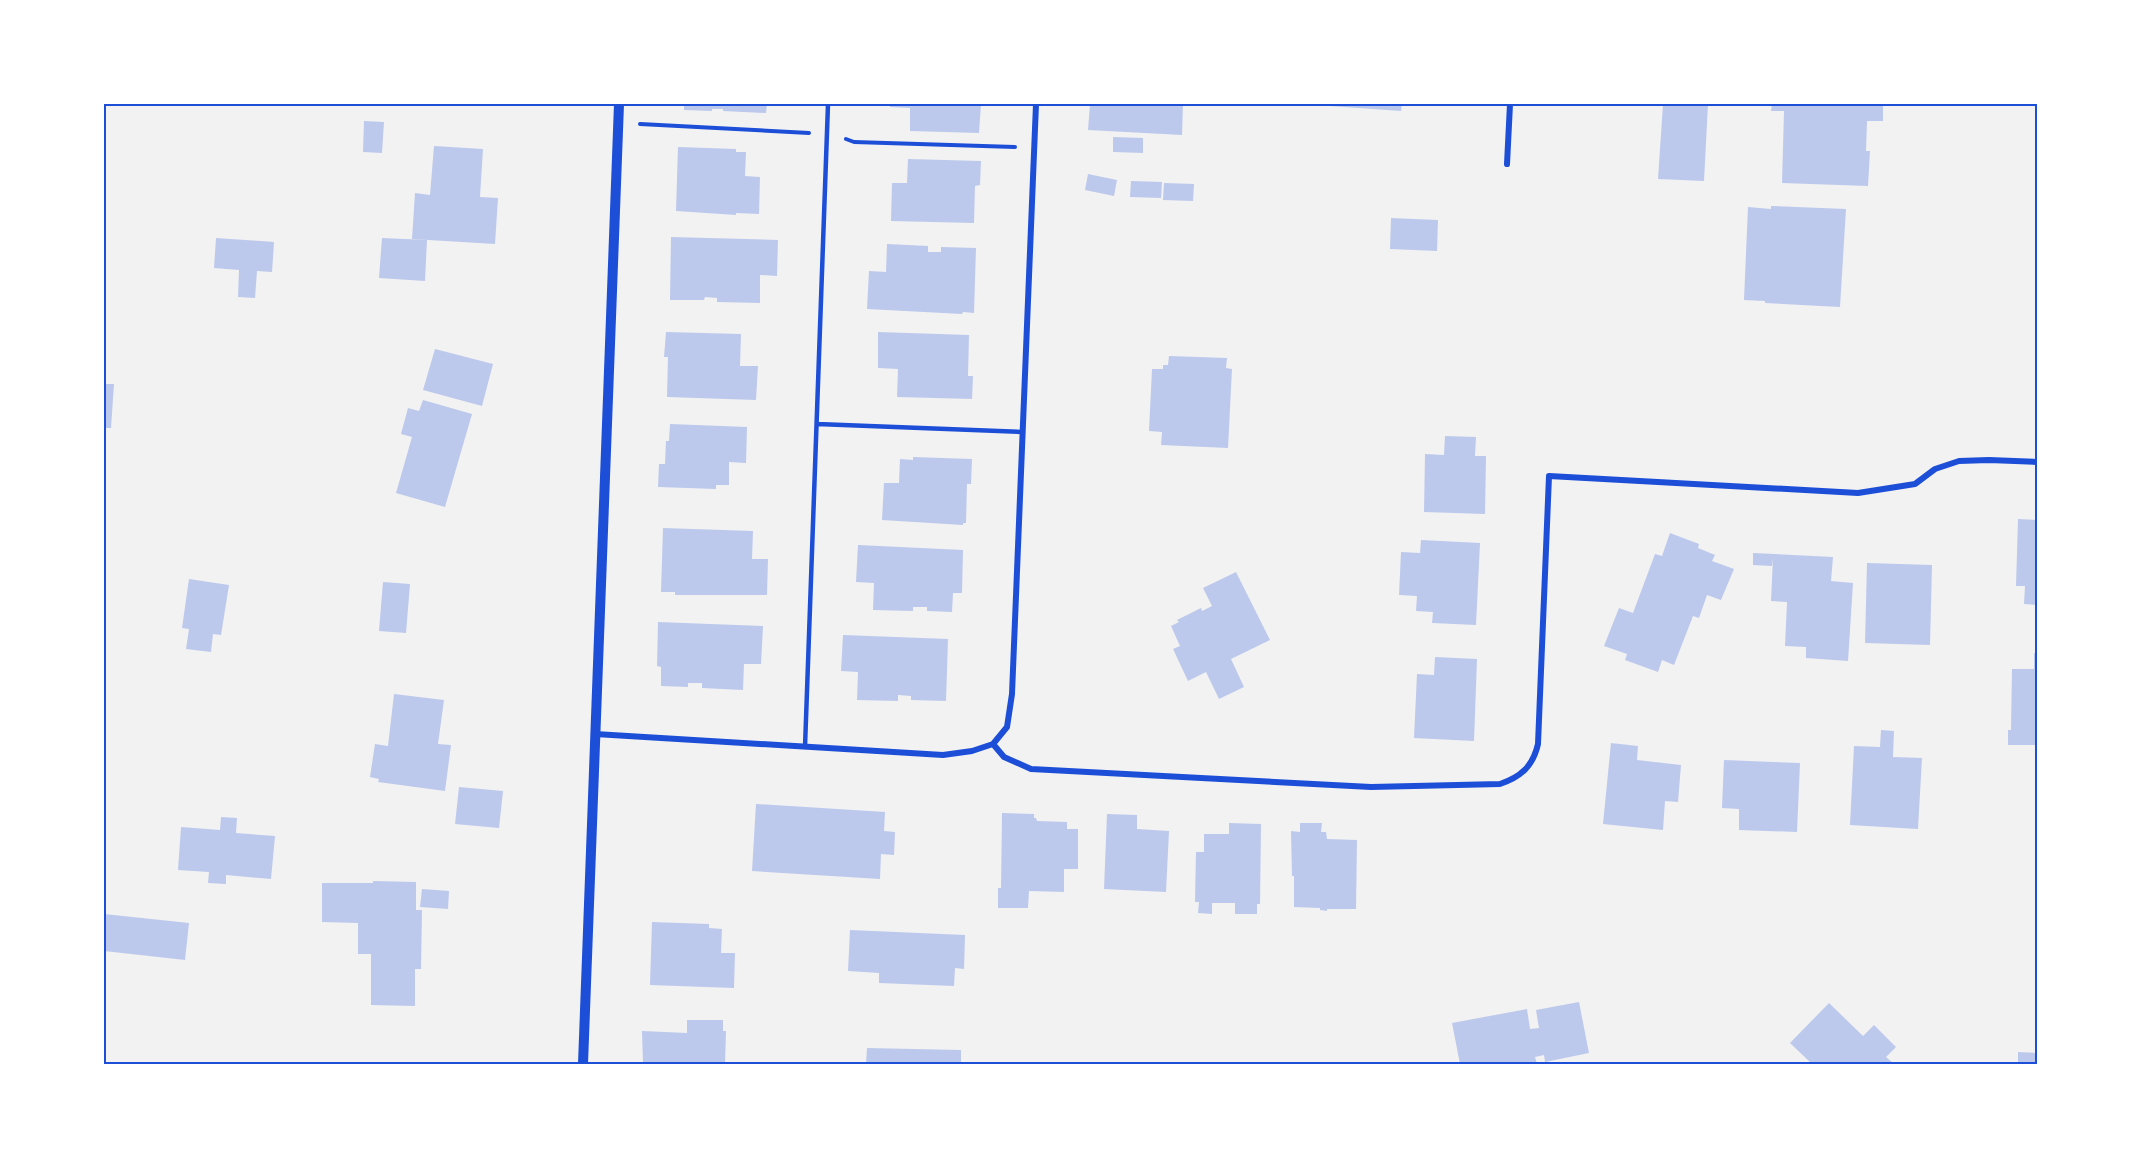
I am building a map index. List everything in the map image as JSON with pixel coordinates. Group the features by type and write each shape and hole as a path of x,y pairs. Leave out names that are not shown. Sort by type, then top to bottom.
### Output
{"street":[{"path":"583,1065 619,104"},
{"path":"595,734 943,755 972,751 993,744 1007,727 1012,694 1035,104"},
{"path":"1507,164 1510,104"},
{"path":"993,744 1004,757 1031,769 1371,787 1500,784 1513,780 1523,773 1530,764 1538,744 1549,476 1858,493 1915,483 1935,469 1959,461 1989,459 2037,462"}],"lane":[{"path":"805,747 828,104"},
{"path":"817,424 1023,432"}],"building":[{"path":"684,104 767,104 766,113 723,111 723,109 684,110"},
{"path":"890,104 981,104 979,133 910,131 910,108 890,107"},
{"path":"1090,104 1183,104 1182,135 1088,130"},
{"path":"1315,104 1402,104 1401,111"},
{"path":"1663,104 1708,104 1704,181 1658,179"},
{"path":"1772,104 1883,104 1883,121 1867,121 1866,151 1870,151 1868,186 1782,183 1784,111 1771,111"},
{"path":"364,121 384,122 382,153 363,152"},
{"path":"1113,137 1143,138 1143,153 1113,152"},
{"path":"434,146 483,149 480,197 498,198 495,244 412,239 415,193 430,195"},
{"path":"678,147 736,149 736,152 746,152 745,176 760,177 759,214 736,213 736,215 676,211"},
{"path":"908,159 981,161 980,185 975,186 974,223 891,221 892,183 907,183"},
{"path":"1088,174 1117,180 1114,196 1085,190"},
{"path":"1131,181 1162,182 1161,198 1130,197"},
{"path":"1164,183 1194,184 1193,201 1163,200"},
{"path":"1771,206 1846,209 1840,307 1744,300 1748,207 1771,209"},
{"path":"1391,218 1438,220 1437,251 1390,249"},
{"path":"671,237 778,240 777,276 760,275 760,303 717,302 717,298 705,297 704,300 670,300"},
{"path":"216,238 274,242 272,272 257,271 255,298 238,297 239,270 214,268"},
{"path":"382,238 427,240 425,281 379,278"},
{"path":"887,244 928,246 928,252 941,252 941,247 976,248 974,313 867,309 869,271 886,272"},
{"path":"666,332 741,334 740,366 758,366 756,400 667,397 668,357 664,357"},
{"path":"878,332 969,335 968,376 973,376 972,399 897,397 898,369 878,368"},
{"path":"435,349 493,364 482,406 423,390"},
{"path":"1169,356 1227,358 1226,368 1232,369 1228,448 1161,445 1162,432 1149,431 1152,369 1163,369 1163,365 1168,365"},
{"path":"104,384 114,384 111,428 104,428"},
{"path":"423,400 472,414 445,507 396,493 412,437 401,434 408,408 419,411"},
{"path":"670,424 747,427 746,463 729,462 729,485 716,485 716,489 658,487 659,464 665,464 666,441 669,441"},
{"path":"1445,436 1476,437 1475,456 1486,456 1485,514 1424,512 1425,454 1444,455"},
{"path":"913,457 972,459 971,484 967,484 966,523 963,525 882,520 884,483 899,483 900,459 913,460"},
{"path":"2018,519 2038,520 2038,605 2024,604 2025,586 2016,586"},
{"path":"663,528 753,531 752,559 768,559 767,595 675,595 675,592 661,592"},
{"path":"1670,533 1699,544 1698,548 1715,555 1712,561 1734,569 1721,600 1707,595 1699,618 1693,616 1674,665 1662,660 1658,672 1625,660 1627,654 1604,646 1619,608 1633,613 1655,554 1662,556"},
{"path":"1421,540 1480,543 1476,625 1432,623 1433,612 1416,611 1417,596 1399,595 1401,552 1420,553"},
{"path":"858,545 963,550 962,593 953,593 952,612 927,611 927,607 913,607 913,611 873,610 874,583 856,582"},
{"path":"1753,553 1833,557 1831,581 1853,583 1848,661 1806,658 1806,647 1785,646 1787,602 1771,601 1773,558 1772,566 1753,565"},
{"path":"1867,563 1932,565 1930,645 1865,643"},
{"path":"1236,572 1270,640 1231,659 1244,687 1219,699 1206,672 1188,681 1173,649 1180,646 1171,626 1179,622 1177,620 1201,608 1202,611 1212,606 1203,588"},
{"path":"189,579 229,585 221,635 213,634 211,652 186,649 189,629 182,628"},
{"path":"383,582 410,584 406,633 379,631"},
{"path":"658,622 763,626 761,664 744,664 743,690 702,688 702,683 688,683 688,687 661,686 661,667 657,666"},
{"path":"843,635 948,639 946,701 911,700 911,696 898,695 898,701 857,700 858,672 841,671"},
{"path":"2034,653 2038,653 2038,742 2035,742 2035,745 2008,745 2008,730 2011,730 2012,669 2034,669"},
{"path":"1435,657 1477,659 1474,741 1414,738 1417,674 1434,675"},
{"path":"394,694 444,700 438,744 451,745 445,791 378,782 379,779 370,777 375,744 388,746"},
{"path":"1881,730 1894,731 1893,757 1922,758 1918,829 1850,825 1854,746 1880,747"},
{"path":"1611,743 1638,746 1637,760 1681,765 1678,802 1665,801 1663,830 1603,824"},
{"path":"1724,760 1800,763 1797,832 1739,830 1739,809 1722,808"},
{"path":"459,787 503,791 499,828 455,824"},
{"path":"756,804 885,812 884,831 895,832 894,855 881,854 880,879 752,871"},
{"path":"1002,813 1034,814 1037,821 1067,822 1067,829 1078,829 1078,869 1064,869 1064,892 1029,891 1028,908 998,908 998,888 1001,888"},
{"path":"1107,814 1137,815 1137,829 1169,831 1166,892 1104,889"},
{"path":"221,817 237,818 236,833 275,836 271,879 226,875 226,884 208,883 209,872 178,870 181,827 220,830"},
{"path":"1229,823 1261,824 1260,904 1257,904 1257,914 1235,914 1235,903 1212,903 1212,914 1198,913 1199,902 1195,902 1196,852 1204,852 1204,834 1229,834"},
{"path":"1300,823 1322,823 1321,832 1326,832 1327,839 1357,840 1356,909 1327,909 1327,911 1320,910 1320,908 1294,907 1291,831 1300,832"},
{"path":"373,881 416,882 416,910 422,910 421,969 415,969 415,1006 371,1005 371,954 358,954 358,923 322,922 322,883 373,883"},
{"path":"422,889 449,891 448,909 420,907"},
{"path":"104,914 189,923 185,960 104,951"},
{"path":"652,922 709,924 709,928 722,929 721,953 735,953 734,988 650,985"},
{"path":"850,930 965,935 964,969 955,968 954,986 879,983 879,973 848,971"},
{"path":"1579,1002 1589,1053 1545,1062 1544,1055 1535,1057 1537,1064 1460,1064 1452,1023 1527,1009 1530,1029 1539,1028 1536,1010"},
{"path":"1829,1003 1863,1036 1874,1025 1896,1047 1886,1057 1894,1064 1812,1064 1790,1043"},
{"path":"687,1020 723,1020 723,1031 726,1031 725,1064 643,1064 642,1031 687,1033"},
{"path":"867,1048 961,1050 961,1064 866,1064"},
{"path":"2018,1052 2038,1053 2038,1064 2018,1064"}]}
